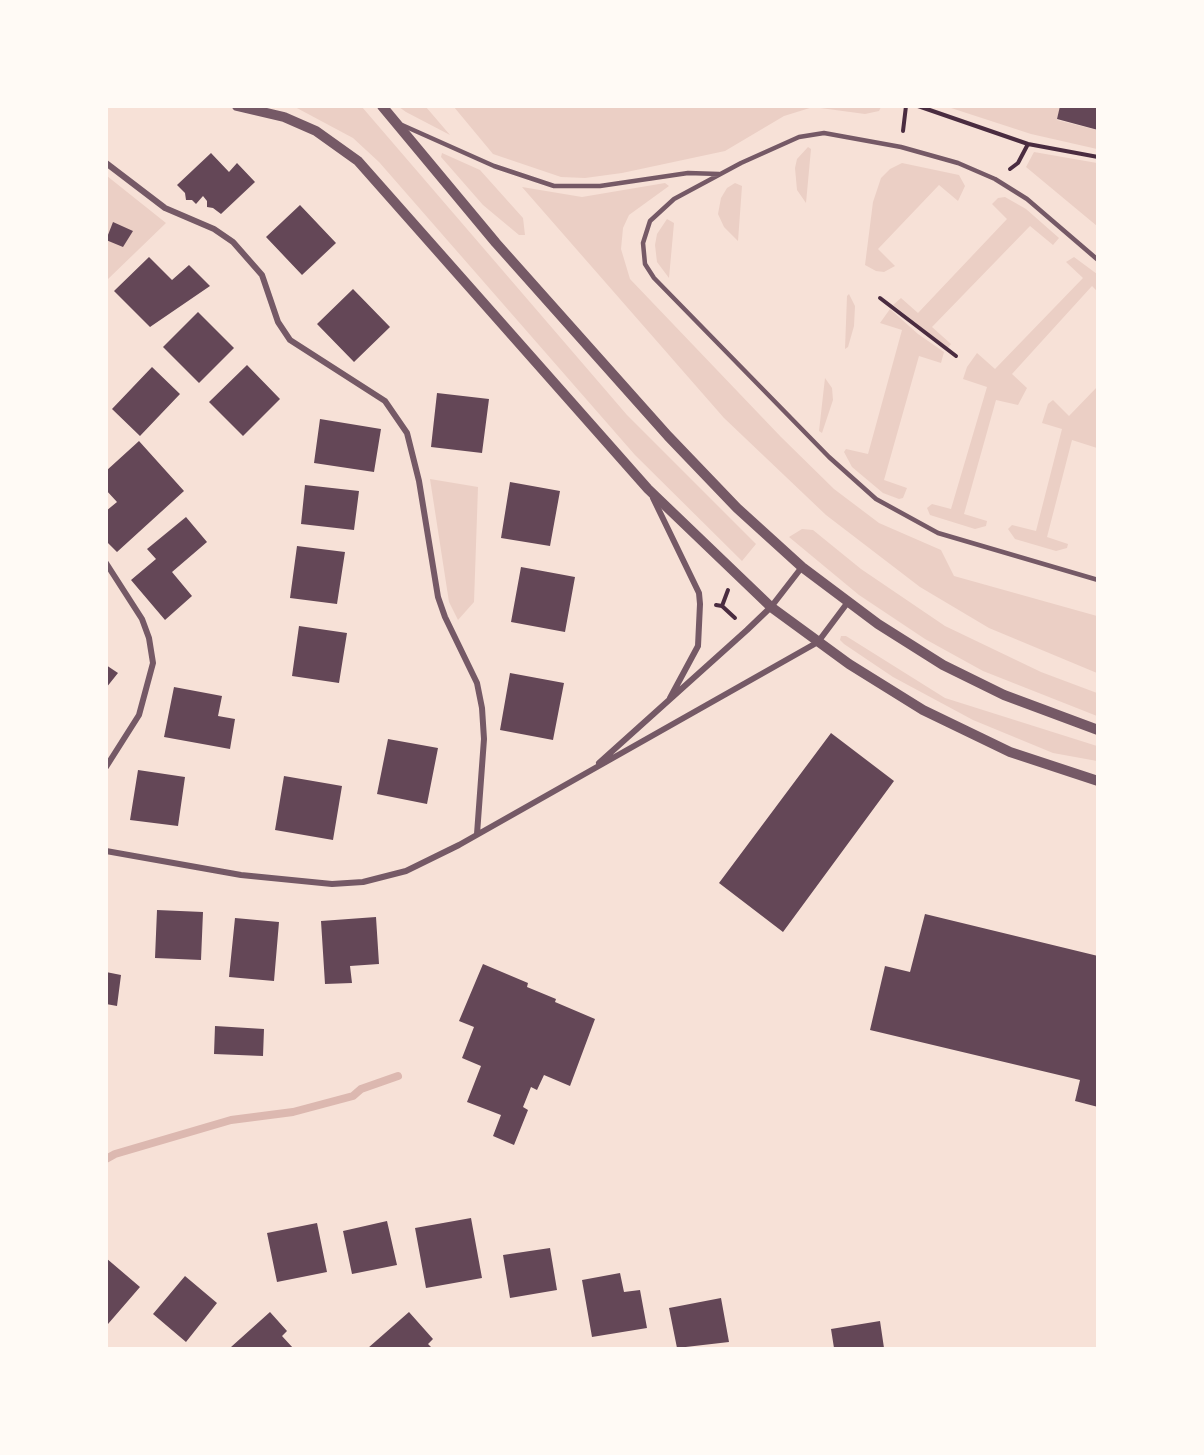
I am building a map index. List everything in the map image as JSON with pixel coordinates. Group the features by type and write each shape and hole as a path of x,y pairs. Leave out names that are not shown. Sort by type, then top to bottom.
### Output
{"street":[{"path":"237,106 284,117 316,131 358,161 648,489 771,607 892,692 953,726 1010,752 1098,781"},
{"path":"382,106 668,436 737,508 802,567 911,645 966,678 1039,710 1098,730"},
{"path":"106,163 165,208 214,229 238,246 262,275 278,322 291,340 385,401 407,433 419,481 438,597 445,617 477,683 482,708 484,739 477,834"},
{"path":"648,489 690,573 699,593 700,604 698,646 667,704"},
{"path":"106,563 142,619 149,638 153,663 139,716 106,766"},
{"path":"585,775 667,704 771,607 802,567"},
{"path":"106,851 241,875 332,884 363,882 406,871 585,775 692,711 818,642 848,602"}],"lane":[{"path":"393,121 494,166 554,186 600,186 688,173 722,174"},
{"path":"1098,260 1027,199 995,179 958,163 901,147 824,133 800,137 741,163 674,199 650,220 643,243 645,264 654,278 829,457 876,499 938,533 1098,580"}],"path":[{"path":"901,147 906,106"},
{"path":"918,106 1028,144 1098,157"},
{"path":"995,179 1018,163 1028,144"},
{"path":"880,298 956,356"},
{"path":"722,606 728,589"},
{"path":"712,605 722,606 735,618"}],"shaded area":[{"path":"295,107 362,107 627,415 756,544 742,561 635,455 379,162 353,138"},
{"path":"399,107 426,107 450,135 406,112"},
{"path":"454,107 813,107 784,116 725,151 622,173 585,178 561,177 493,154"},
{"path":"813,107 881,107 879,111 865,114"},
{"path":"948,107 1060,107 1057,120 1097,130 1097,149 1031,134"},
{"path":"808,147 811,149 806,203 797,190 795,168 797,159"},
{"path":"1034,152 1097,163 1097,226 1026,167"},
{"path":"442,153 480,170 523,218 525,235 519,235 483,205 441,157"},
{"path":"902,163 959,175 965,186 958,201 939,185 878,249 895,266 884,272 876,271 865,265 873,202 881,178 890,169"},
{"path":"107,176 166,223 107,280"},
{"path":"665,183 669,186 629,215 623,228 621,249 630,279 834,489 879,523 941,550 954,576 1097,616 1097,673 989,628 920,587 826,515 724,418 522,187 582,197"},
{"path":"735,183 742,186 738,241 724,227 718,214 721,198 727,188"},
{"path":"1005,197 1026,209 1059,238 1053,245 1030,226 932,327 951,344 948,348 893,305 901,298 918,313 1007,219 992,204 998,198"},
{"path":"667,219 674,223 669,278 657,262 655,245 657,234"},
{"path":"1074,257 1097,274 1097,291 1092,286 1012,374 1027,388 1018,405 996,400 964,514 987,521 986,526 975,529 930,515 927,508 932,504 951,509 987,387 963,379 967,367 977,353 995,369 1083,278 1066,262"},
{"path":"849,294 855,306 854,326 848,347 845,349 847,296"},
{"path":"890,309 918,334 944,352 941,363 919,356 884,480 907,488 903,498 899,499 883,493 852,467 844,452 846,449 868,454 902,330 880,323"},
{"path":"825,378 832,388 833,400 822,433 819,431"},
{"path":"1097,387 1097,448 1072,440 1047,537 1068,544 1067,548 1056,551 1015,539 1008,529 1012,525 1036,531 1062,429 1042,423 1048,404 1053,400 1069,416"},
{"path":"430,479 478,487 474,602 458,620 449,602"},
{"path":"802,529 813,530 861,569 945,626 1041,672 1097,693 1097,716 983,671 925,639 859,595 789,537"},
{"path":"841,636 846,636 945,698 1097,746 1097,761 1053,753 973,720 893,677 844,644 840,640"}],"building":[{"path":"1060,106 1098,106 1098,130 1057,119"},
{"path":"211,153 229,172 237,163 255,182 221,214 207,207 207,201 203,196 196,204 192,200 186,200 185,193 177,185"},
{"path":"300,205 336,243 302,275 266,237"},
{"path":"113,222 133,231 123,247 106,240"},
{"path":"149,257 172,280 189,265 210,286 150,327 114,291"},
{"path":"353,289 390,327 354,362 317,324"},
{"path":"198,312 234,348 199,383 163,347"},
{"path":"247,365 280,399 243,436 209,402"},
{"path":"152,367 180,394 140,436 112,409"},
{"path":"437,393 489,399 482,453 431,447"},
{"path":"320,419 381,429 374,472 314,463"},
{"path":"139,441 184,491 117,552 106,541 106,511 117,502 106,490 106,471"},
{"path":"510,482 560,491 550,546 501,538"},
{"path":"305,485 359,491 354,530 301,524"},
{"path":"186,517 207,542 172,572 192,596 165,620 131,580 156,559 147,549"},
{"path":"297,546 345,552 337,604 290,598"},
{"path":"521,567 575,577 565,632 511,622"},
{"path":"299,626 347,633 339,683 292,676"},
{"path":"106,665 118,673 106,688"},
{"path":"510,673 564,683 553,740 500,730"},
{"path":"174,687 222,696 218,716 235,719 230,749 164,737"},
{"path":"831,733 894,781 783,932 719,883"},
{"path":"388,739 438,748 427,804 377,794"},
{"path":"138,770 185,777 178,826 130,820"},
{"path":"284,776 342,786 333,840 275,830"},
{"path":"157,910 203,912 201,960 155,958"},
{"path":"925,914 1098,956 1098,1107 1075,1101 1080,1080 870,1030 885,966 910,972"},
{"path":"376,917 379,964 350,966 352,983 325,984 321,921"},
{"path":"235,918 279,922 274,981 229,977"},
{"path":"483,964 528,983 527,987 595,1019 570,1086 544,1075 537,1090 531,1087 523,1107 528,1110 514,1145 493,1136 501,1115 467,1102 481,1066 462,1058 474,1027 459,1021"},
{"path":"106,972 121,975 117,1006 106,1004"},
{"path":"215,1026 264,1029 263,1056 214,1054"},
{"path":"471,1218 482,1278 426,1288 415,1228"},
{"path":"387,1221 397,1265 352,1274 343,1231"},
{"path":"317,1223 327,1272 277,1282 267,1233"},
{"path":"550,1248 557,1290 510,1298 503,1255"},
{"path":"106,1258 140,1287 108,1324 106,1322"},
{"path":"620,1273 624,1292 640,1290 647,1328 592,1337 582,1280"},
{"path":"185,1276 217,1303 186,1342 153,1314"},
{"path":"721,1298 729,1342 677,1348 669,1308"},
{"path":"270,1312 287,1331 282,1336 293,1348 231,1347"},
{"path":"409,1312 433,1339 428,1344 432,1348 368,1348"},
{"path":"880,1321 884,1348 834,1348 831,1329"}],"waterway":[{"path":"106,1159 115,1154 231,1120 293,1112 353,1096 361,1089 398,1076"}]}
